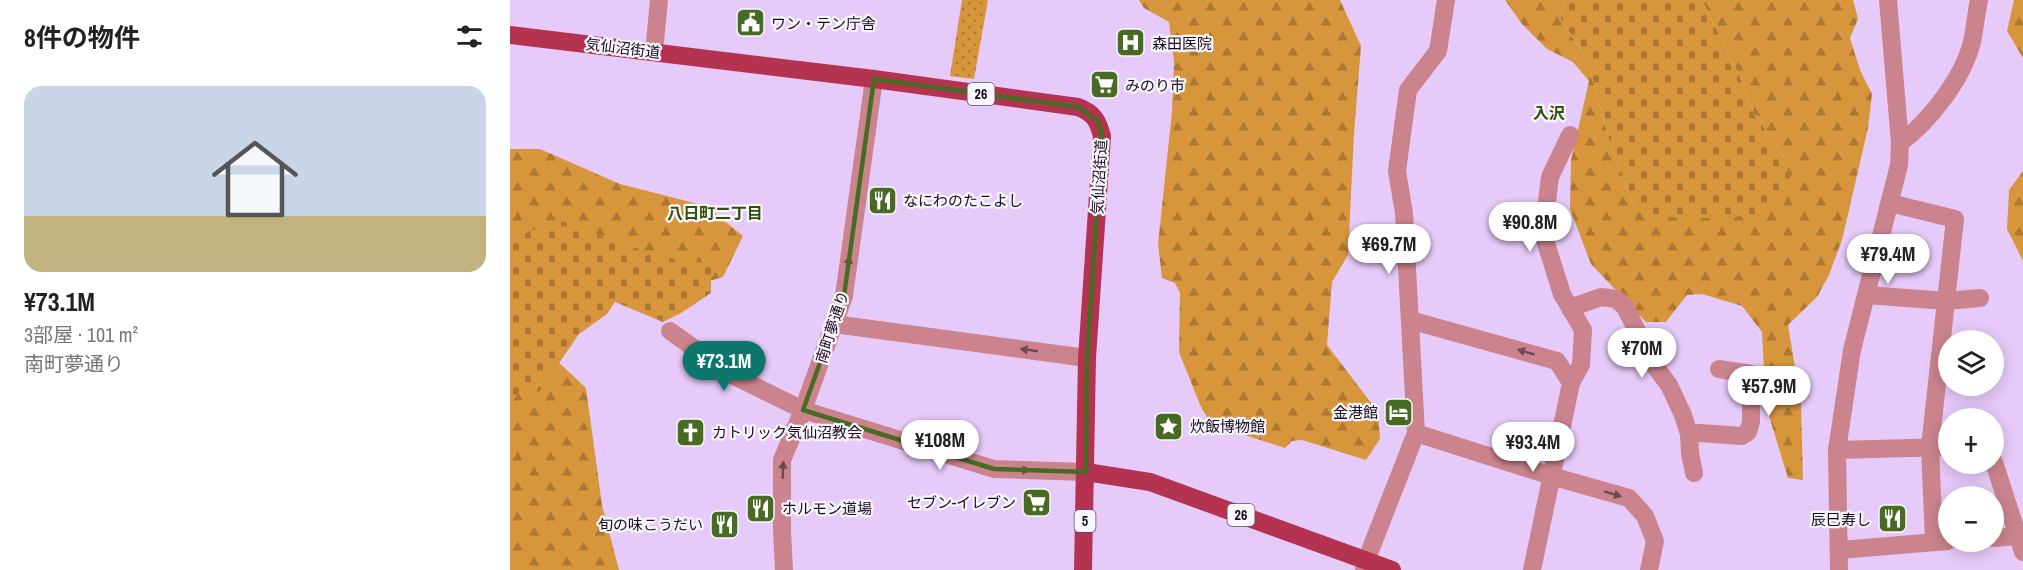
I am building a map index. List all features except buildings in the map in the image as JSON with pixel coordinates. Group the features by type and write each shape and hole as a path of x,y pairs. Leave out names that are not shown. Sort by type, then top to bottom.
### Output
{"main road":[{"name":"気仙沼街道","path":"510,35 874,79 1078,107 1089,111 1098,121 1102,136 1102,152 1087,358 1086,472"},
{"name":"26","path":"1086,472 1150,482 1365,565 1392,570"},
{"name":"5","path":"1083,570 1086,472"}],"street":[{"path":"654,52 659,0"},
{"path":"1365,565 1416,433 1404,213 1397,171 1408,90 1438,51 1446,0"},
{"path":"1839,570 1837,450 1852,350 1899,165 1900,143 1888,0"},
{"path":"1900,143 1918,130 1958,77 1972,43 1978,0"},
{"name":"南町夢通り","path":"784,570 782,460 803,410 844,296 874,79"},
{"path":"1532,570 1571,383 1581,365 1583,330 1562,294 1543,234 1550,177 1570,135"},
{"path":"1890,203 1955,219 1946,301 1941,408"},
{"path":"1867,295 1946,301 1980,298"},
{"path":"1570,308 1601,297 1616,299 1625,307 1654,365 1669,385 1683,415 1689,434 1694,473"},
{"path":"1410,320 1557,361 1571,383"},
{"path":"834,324 1087,358"},
{"path":"670,331 732,375 803,410 994,469 1086,472"},
{"path":"1689,434 1743,435 1748,432 1751,422 1751,374 1719,369"},
{"path":"1416,433 1629,498 1645,516 1655,541 1649,570"},
{"path":"1837,450 1938,447"},
{"path":"1998,474 2021,544"},
{"path":"2004,540 2021,544"},
{"path":"1840,550 1938,542"}],"highlighted area":[{"path":"874,79 1078,107 1098,121 1102,136 1087,358 1086,472 994,469 803,410 844,296"}],"green space":[{"path":"962,0 988,0 974,79 950,76"},
{"path":"1139,0 1340,0 1361,46 1348,255 1332,282 1327,345 1378,412 1380,439 1366,460 1302,440 1292,441 1285,448 1222,428 1208,419 1201,407 1179,352 1180,293 1175,283 1162,278 1158,244 1172,112 1174,61 1169,22 1144,8"},
{"path":"1505,0 1564,0 1561,19 1587,60 1612,149 1636,212 1784,157 1754,113 1739,75 1702,0 1853,0 1858,19 1850,38 1860,70 1872,94 1868,128 1842,240 1829,275 1817,297 1788,325 1801,403 1803,480 1788,478 1766,406 1762,332 1742,306 1702,294 1687,295 1666,322 1646,322 1591,264 1570,209 1571,160 1589,81 1573,62 1547,49 1522,24"},
{"path":"1564,0 1702,0 1739,75 1754,113 1784,157 1791,180 1765,215 1686,219 1636,212 1612,149 1587,60 1561,19"},
{"path":"2014,0 2023,0 2023,58 2007,31"},
{"path":"510,149 540,149 620,184 706,206 743,236 723,277 670,293 605,283 552,356 586,388 602,505 619,570 510,570"},
{"path":"2023,171 2023,261 2007,229 2009,190"},
{"path":"559,220 644,251 680,261 711,263 711,293 663,322 615,302 607,314 579,334 539,392 523,385 510,406 510,239"}],"place":[{"name":"ワン・テン庁舎","path":"750,23"},
{"name":"森田医院","path":"1131,43"},
{"name":"みのり市","path":"1104,85"},
{"name":"なにわのたこよし","path":"882,200"},
{"name":"金港館","path":"1399,412"},
{"name":"炊飯博物館","path":"1169,426"},
{"name":"カトリック気仙沼教会","path":"691,432"},
{"name":"セブン-イレブン","path":"1037,502"},
{"name":"ホルモン道場","path":"761,508"},
{"name":"辰巳寿し","path":"1892,519"},
{"name":"旬の味こうだい","path":"724,524"}],"district":[{"name":"入沢","path":"1549,113"},
{"name":"八日町二丁目","path":"715,213"}]}
